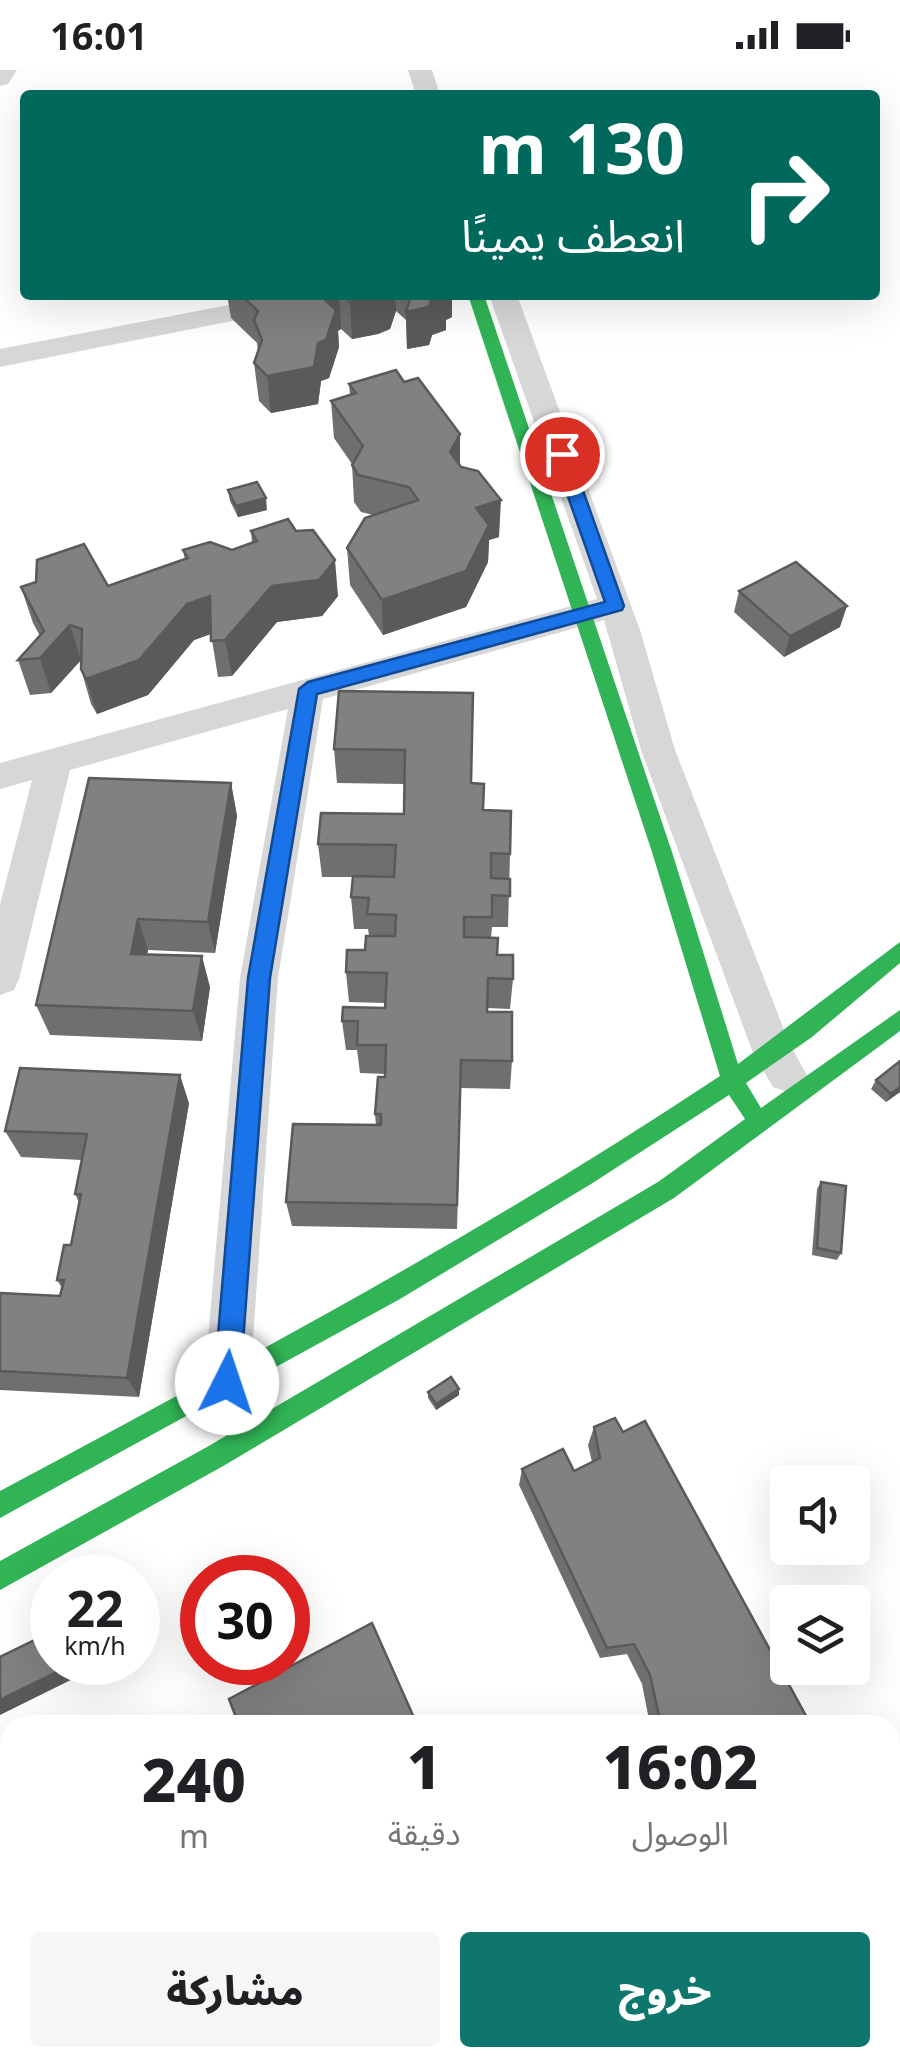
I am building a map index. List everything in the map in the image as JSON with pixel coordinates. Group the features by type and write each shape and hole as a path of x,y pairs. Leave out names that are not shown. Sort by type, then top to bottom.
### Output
{"main road":[{"path":"478,300 599,609 732,1080 759,1126"},
{"path":"0,1505 227,1383 568,1186 774,1053 900,952"},
{"path":"0,1576 216,1456 635,1209 759,1126 900,1019"}],"street":[{"path":"0,79 5,70"},
{"path":"0,358 297,300"},
{"path":"504,300 599,609 658,750 774,1053 800,1096"},
{"path":"0,776 599,609"},
{"path":"227,1383 259,978 308,689"},
{"path":"0,979 55,760"}],"building":[{"path":"246,300 325,300 336,310 326,340 318,343 314,367 267,376 254,363 262,340 254,320 258,311"},
{"path":"410,300 431,300 429,307 406,312"},
{"path":"396,370 404,382 418,378 460,434 450,452 461,467 478,471 501,500 476,508 489,525 466,571 382,600 347,548 365,518 418,500 409,487 358,475 352,465 363,446 331,401 356,393 349,384"},
{"path":"257,482 266,498 236,506 228,490"},
{"path":"288,519 296,531 313,530 335,560 319,580 272,586 225,640 211,641 210,596 187,604 139,660 86,679 81,669 82,629 70,625 40,658 18,660 44,631 21,587 36,582 37,560 84,544 108,586 188,558 183,550 210,542 232,550 257,541 251,531"},
{"path":"796,562 847,606 790,636 739,591"},
{"path":"339,691 473,693 471,783 484,784 483,810 511,811 510,854 491,853 491,878 510,879 510,896 492,895 492,917 464,917 464,937 498,938 497,955 513,955 513,979 488,978 487,1012 512,1012 512,1061 461,1060 457,1205 286,1202 293,1124 381,1125 381,1114 375,1114 378,1077 385,1077 386,1045 357,1045 358,1021 342,1021 343,1007 385,1008 387,973 346,972 347,950 365,950 366,936 395,936 396,915 367,914 369,898 351,897 353,876 394,877 396,845 318,844 321,813 404,814 405,750 334,749"},
{"path":"89,778 231,783 208,922 138,919 131,954 202,956 193,1011 36,1005"},
{"path":"900,1061 900,1087 891,1094 876,1080"},
{"path":"20,1068 180,1075 127,1378 0,1371 0,1293 60,1296 64,1280 57,1280 64,1245 71,1245 81,1194 75,1194 87,1134 5,1131"},
{"path":"821,1182 846,1186 841,1253 817,1248"},
{"path":"451,1377 459,1389 436,1404 428,1392"},
{"path":"615,1418 623,1432 645,1421 770,1650 770,1685 789,1685 806,1715 659,1715 650,1675 634,1644 607,1648 522,1469 563,1449 574,1471 600,1458 594,1427"},
{"path":"372,1623 413,1715 235,1715 229,1699 255,1685 310,1685 310,1656"},
{"path":"30,1642 30,1685 0,1700 0,1657"}],"traffic: fast":[{"path":"478,300 662,852 732,1080 751,1111"},
{"path":"0,1505 391,1290 583,1177 770,1055 900,951"},
{"path":"0,1576 216,1456 666,1190 900,1019"}],"route":[{"path":"227,1383 259,978 308,689 615,606 562,454"}]}
